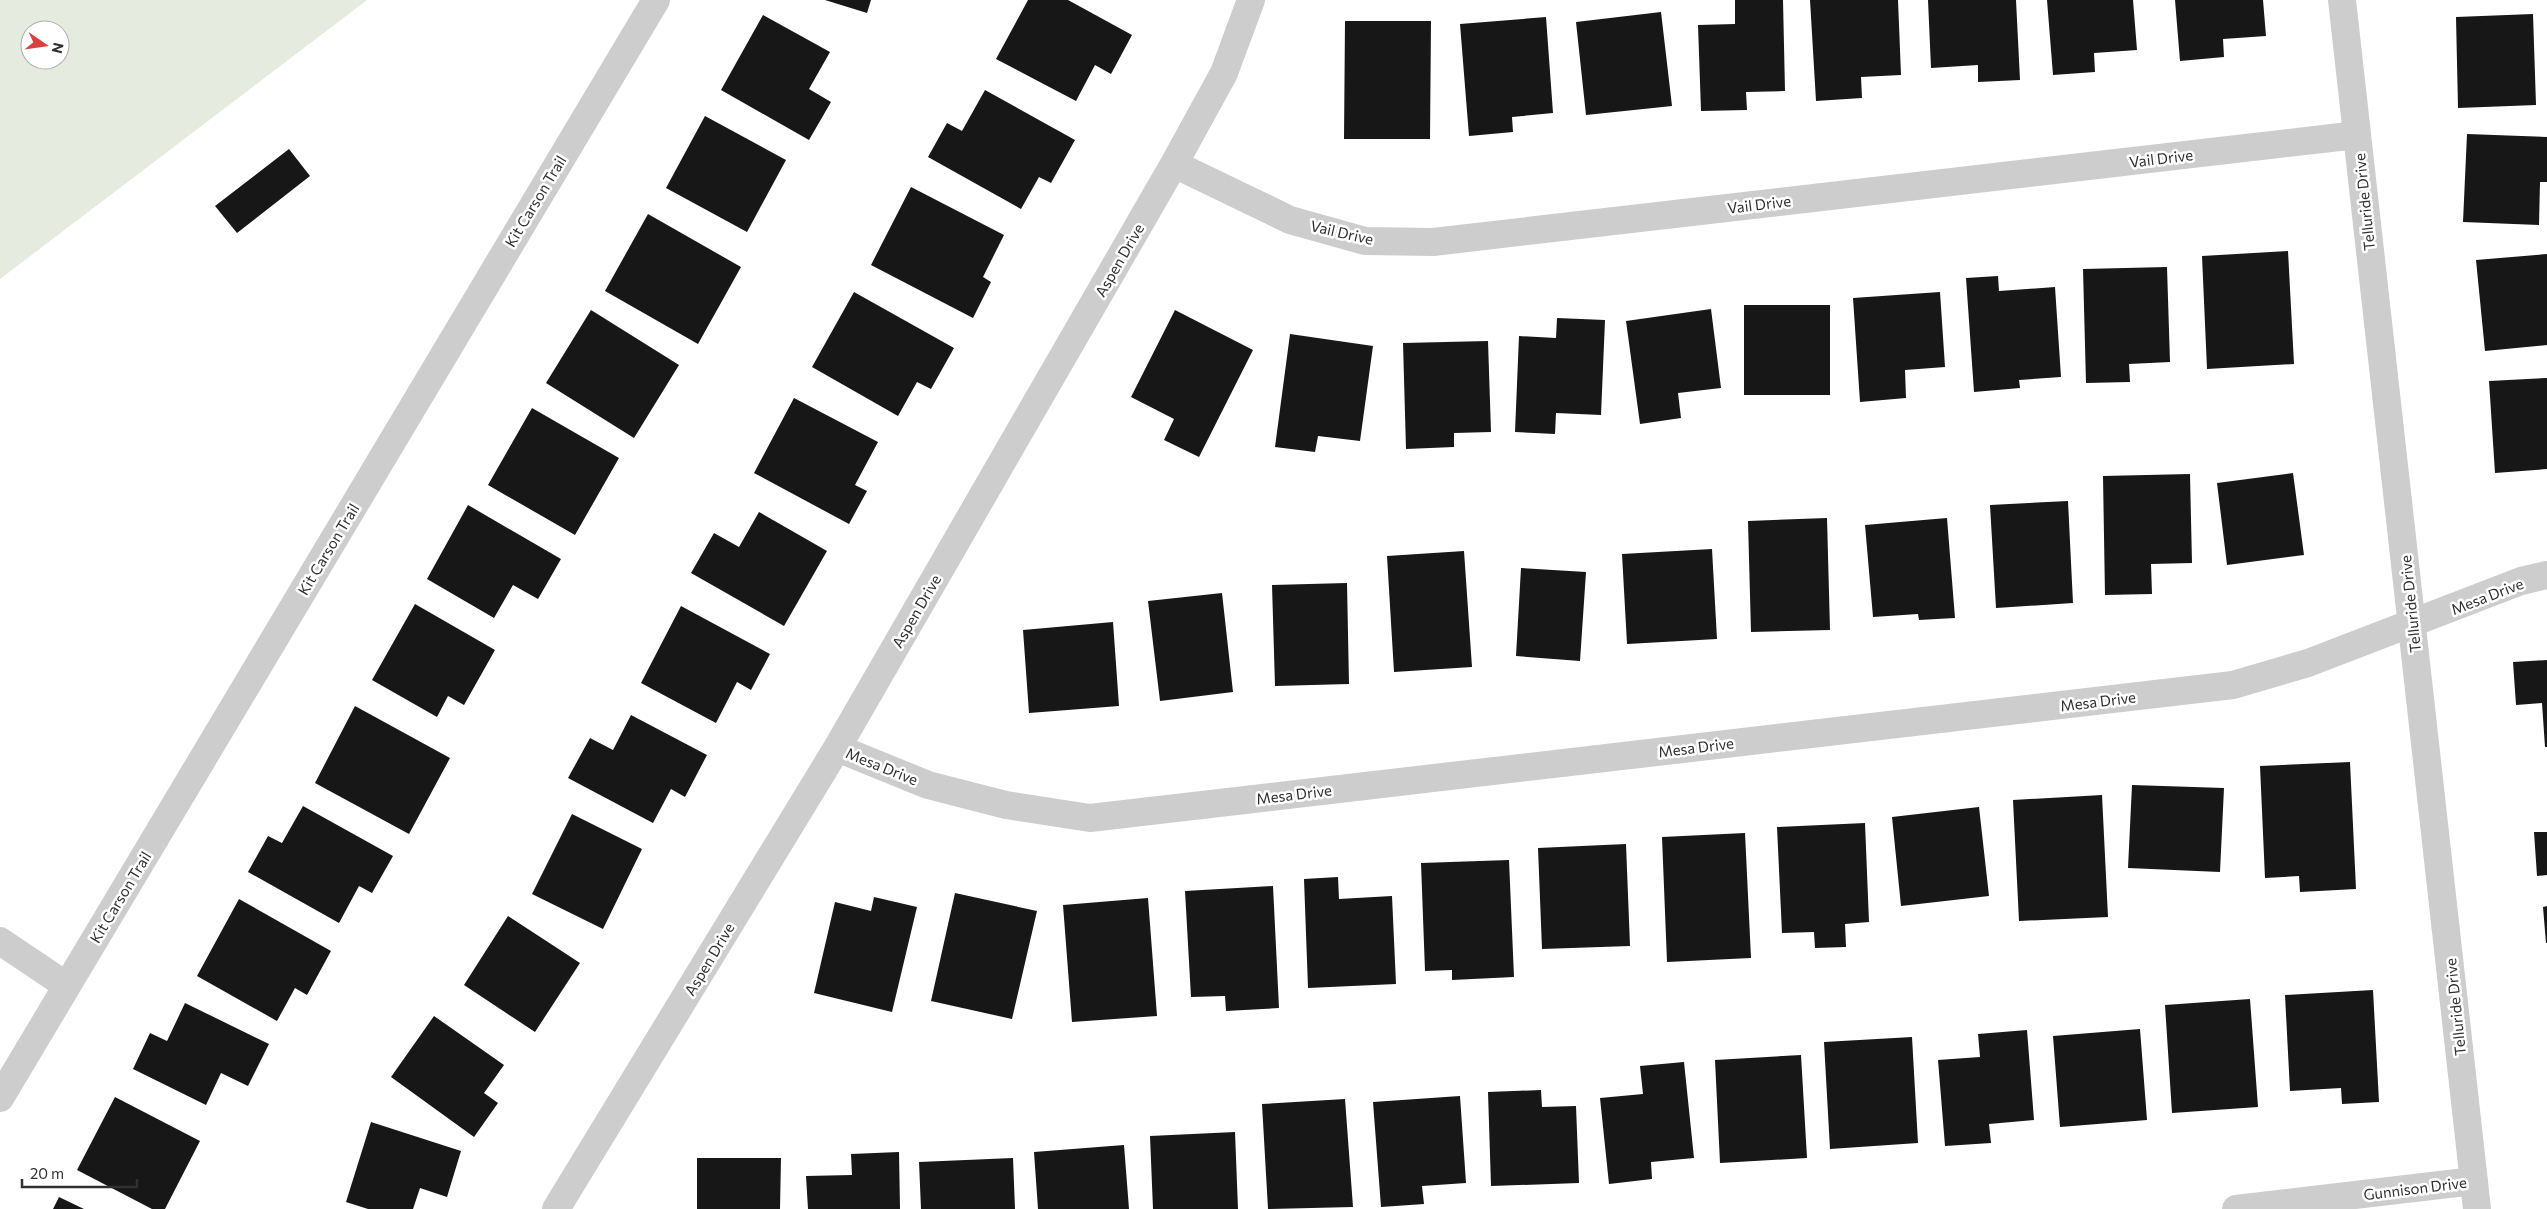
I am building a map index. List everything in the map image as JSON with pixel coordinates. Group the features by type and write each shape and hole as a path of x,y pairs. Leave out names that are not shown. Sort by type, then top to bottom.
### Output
{"street":[{"name":"Kit Carson Trail","path":"0,1098 656,0"},
{"name":"Aspen Drive","path":"556,1209 837,748 1174,164 1224,73 1252,0"},
{"name":"Telluride Drive","path":"2342,0 2477,1209"},
{"name":"Vail Drive","path":"1174,164 1290,220 1365,241 1433,242 2357,135"},
{"name":"Mesa Drive","path":"837,748 928,785 1006,805 1090,818 2233,685 2308,663 2412,625 2521,581 2547,575"},
{"path":"0,941 67,986"},
{"name":"Gunnison Drive","path":"2236,1209 2474,1181"}],"shaded area":[{"path":"0,0 367,0 0,279"}],"building":[{"path":"825,0 871,0 867,13"},
{"path":"1028,0 1068,0 1132,35 1111,74 1095,65 1076,101 996,59"},
{"path":"1735,0 1783,0 1785,91 1746,92 1747,110 1701,111 1698,25 1735,24"},
{"path":"1810,0 1898,0 1901,75 1861,77 1862,98 1816,101"},
{"path":"1928,0 2016,0 2020,80 1978,82 1978,65 1931,68"},
{"path":"2047,0 2133,0 2137,50 2094,53 2095,72 2053,75"},
{"path":"2175,0 2263,0 2266,36 2223,39 2224,57 2180,61"},
{"path":"1661,12 1672,106 1586,115 1576,22"},
{"path":"2533,14 2536,105 2458,108 2456,17"},
{"path":"763,15 830,52 809,89 831,102 809,140 721,90"},
{"path":"1546,17 1553,113 1512,117 1513,132 1469,136 1460,24"},
{"path":"1345,21 1431,21 1430,139 1344,139"},
{"path":"985,90 1075,140 1051,183 1039,177 1021,209 928,157 947,123 962,131"},
{"path":"705,116 786,160 747,232 666,188"},
{"path":"2467,134 2547,137 2547,182 2540,182 2539,225 2463,222"},
{"path":"289,149 310,176 237,233 215,206"},
{"path":"911,187 1004,235 983,277 991,282 973,318 871,265"},
{"path":"648,214 741,267 698,344 605,291"},
{"path":"2288,251 2294,364 2207,369 2202,256"},
{"path":"2547,254 2547,345 2485,351 2476,260"},
{"path":"2167,267 2170,362 2129,364 2130,382 2086,383 2083,269"},
{"path":"1998,276 1999,291 2055,287 2061,377 2019,380 2020,388 1974,392 1966,278"},
{"path":"854,292 954,348 931,389 917,382 898,416 812,367"},
{"path":"1940,292 1945,367 1905,370 1906,398 1860,402 1853,298"},
{"path":"1744,305 1830,305 1830,395 1744,395"},
{"path":"1711,309 1721,388 1678,393 1681,418 1640,424 1626,321"},
{"path":"591,310 679,365 634,438 546,383"},
{"path":"1175,310 1253,350 1199,457 1164,440 1174,419 1131,397"},
{"path":"1557,318 1605,320 1601,415 1556,413 1555,434 1515,432 1519,336 1556,338"},
{"path":"1290,334 1373,346 1360,441 1318,436 1315,452 1275,447"},
{"path":"1488,341 1491,432 1454,433 1454,447 1406,449 1403,343"},
{"path":"2547,378 2547,469 2495,473 2489,381"},
{"path":"794,398 878,442 855,485 867,491 849,524 754,473"},
{"path":"532,408 619,458 575,535 488,485"},
{"path":"2293,473 2304,555 2227,565 2217,483"},
{"path":"2190,474 2192,563 2151,564 2152,594 2105,595 2103,476"},
{"path":"2068,501 2073,603 1996,608 1990,505"},
{"path":"468,505 561,559 538,599 513,585 494,618 427,579"},
{"path":"759,512 827,551 784,626 691,573 714,533 739,547"},
{"path":"1827,518 1830,630 1751,632 1748,521"},
{"path":"1947,518 1955,618 1919,620 1918,614 1873,617 1865,525"},
{"path":"1712,549 1717,639 1627,644 1622,554"},
{"path":"1464,551 1472,667 1394,672 1387,556"},
{"path":"1521,568 1586,572 1580,661 1516,656"},
{"path":"1347,583 1349,684 1275,686 1272,585"},
{"path":"1222,593 1233,692 1160,701 1148,601"},
{"path":"415,604 495,650 464,705 448,696 437,717 372,680"},
{"path":"681,606 770,654 751,690 737,682 716,723 641,683"},
{"path":"1113,622 1119,706 1029,713 1023,630"},
{"path":"2547,660 2547,747 2545,747 2542,703 2516,705 2513,662"},
{"path":"355,706 450,758 409,834 315,783"},
{"path":"631,715 707,755 685,797 671,789 653,823 568,778 590,738 613,750"},
{"path":"2350,762 2356,889 2300,892 2299,876 2265,878 2260,766"},
{"path":"2132,785 2224,788 2220,872 2128,868"},
{"path":"2102,795 2108,917 2019,921 2013,800"},
{"path":"303,806 393,856 372,893 359,886 339,923 248,872 268,836 282,843"},
{"path":"1979,807 1989,896 1901,906 1892,817"},
{"path":"572,814 642,849 603,929 532,894"},
{"path":"1865,823 1869,922 1845,924 1846,947 1815,948 1814,932 1782,933 1777,827"},
{"path":"2534,832 2547,832 2547,875 2537,876"},
{"path":"1745,833 1751,958 1667,962 1662,837"},
{"path":"1626,844 1630,946 1542,949 1538,848"},
{"path":"1509,860 1514,977 1452,980 1452,970 1425,971 1421,863"},
{"path":"1338,877 1339,899 1392,896 1396,984 1308,988 1304,879"},
{"path":"1273,886 1279,1008 1226,1011 1225,996 1191,997 1185,891"},
{"path":"955,893 1037,911 1012,1019 931,1001"},
{"path":"874,897 917,907 892,1012 814,993 835,902 871,911"},
{"path":"1148,898 1157,1016 1072,1022 1063,905"},
{"path":"239,899 331,951 307,995 295,988 277,1021 197,976"},
{"path":"2547,906 2547,943 2546,943 2543,907"},
{"path":"508,916 580,963 535,1032 464,985"},
{"path":"2373,990 2379,1102 2342,1104 2341,1088 2290,1091 2285,995"},
{"path":"2250,999 2258,1107 2172,1113 2165,1005"},
{"path":"185,1003 269,1044 248,1086 221,1073 206,1105 133,1069 150,1033 167,1041"},
{"path":"434,1016 504,1065 484,1093 498,1103 474,1137 391,1077"},
{"path":"2140,1029 2147,1120 2060,1127 2053,1036"},
{"path":"2027,1030 2034,1120 1989,1124 1991,1143 1945,1146 1938,1060 1980,1057 1978,1034"},
{"path":"1912,1037 1918,1143 1830,1149 1824,1042"},
{"path":"1801,1055 1807,1158 1720,1163 1715,1060"},
{"path":"1684,1062 1694,1158 1651,1162 1652,1179 1609,1184 1600,1098 1643,1094 1640,1066"},
{"path":"1541,1090 1542,1107 1576,1106 1579,1183 1491,1186 1488,1092"},
{"path":"1460,1096 1466,1183 1422,1186 1424,1204 1381,1207 1373,1102"},
{"path":"115,1097 200,1141 165,1209 152,1209 77,1170"},
{"path":"1345,1099 1353,1207 1268,1209 1262,1104"},
{"path":"371,1122 461,1151 447,1197 420,1188 413,1209 368,1209 346,1202"},
{"path":"1235,1132 1238,1209 1153,1209 1150,1136"},
{"path":"1124,1145 1129,1209 1038,1209 1034,1152"},
{"path":"899,1152 900,1209 808,1209 806,1176 852,1175 851,1154"},
{"path":"697,1158 781,1158 780,1209 697,1209"},
{"path":"1013,1158 1015,1209 921,1209 919,1162"},
{"path":"59,1197 84,1209 53,1209"}]}
